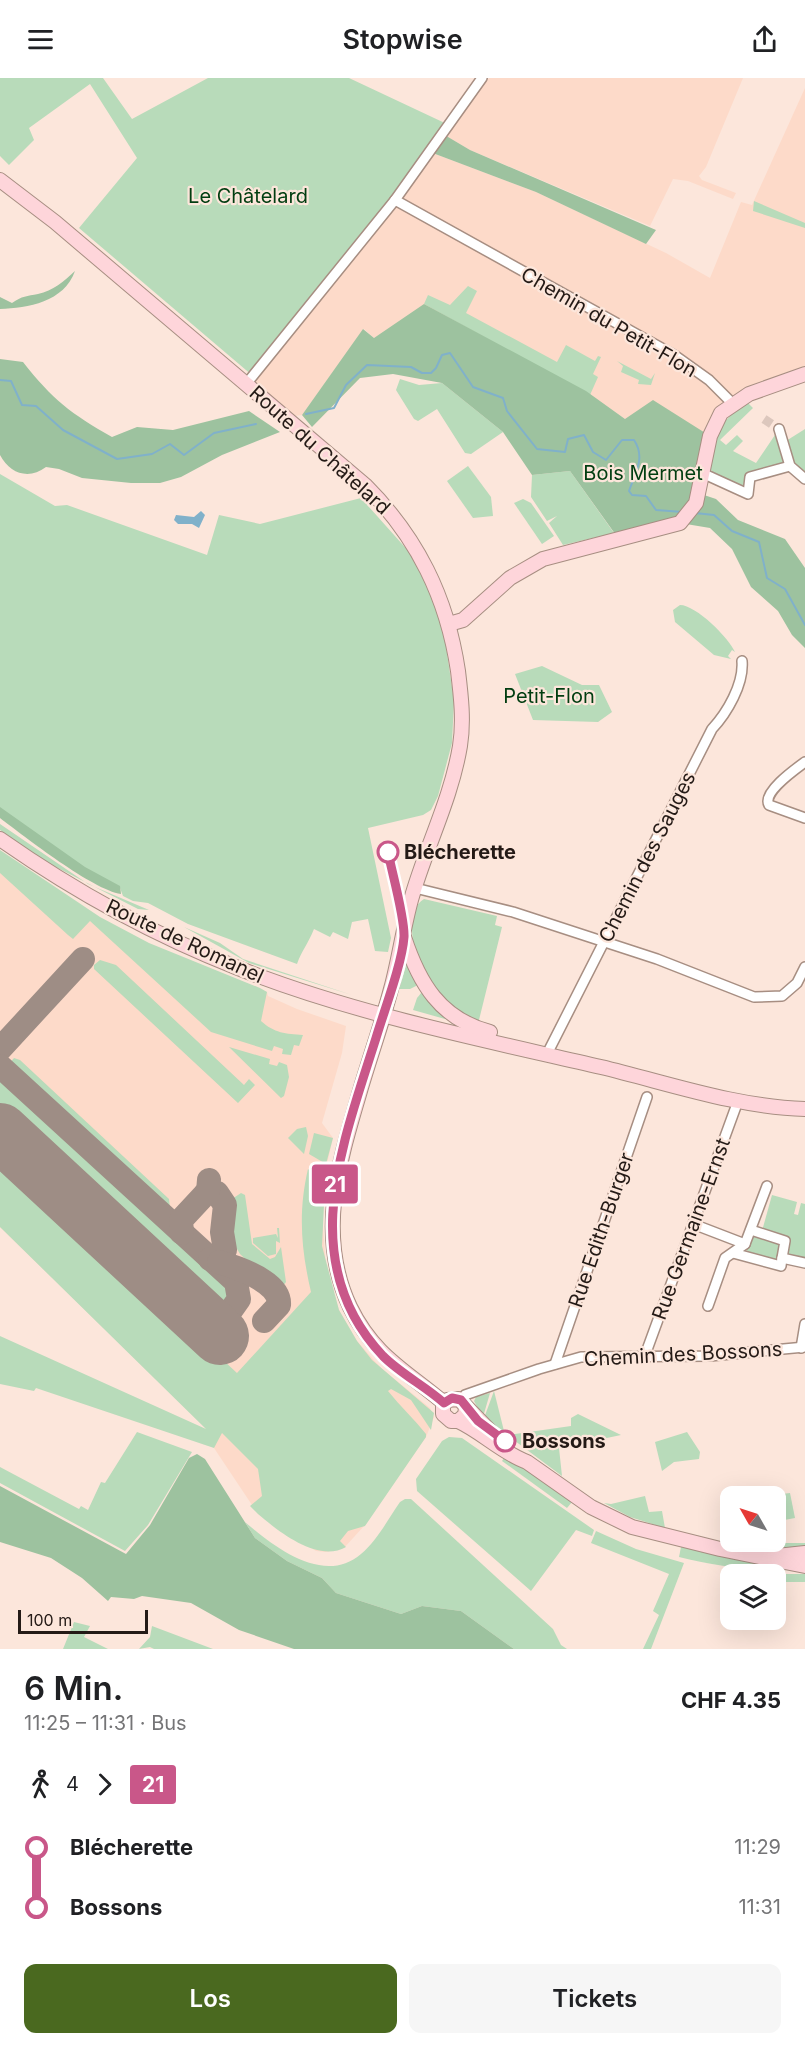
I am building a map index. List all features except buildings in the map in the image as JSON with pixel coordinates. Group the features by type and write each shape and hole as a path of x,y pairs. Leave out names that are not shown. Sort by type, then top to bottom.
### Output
{"main road":[{"name":"Route du Châtelard","path":"0,173 17,191 348,469 396,519 425,562 436,584 449,624 462,704 460,747 441,816 415,888 384,1014 337,1169 332,1215 334,1255 346,1295 366,1334 394,1366 444,1403"},
{"name":"Route du Châtelard","path":"0,180 17,191"},
{"path":"449,624 463,620 510,578 543,559 581,547 680,523 696,503 714,424 732,403 749,394 805,374"},
{"name":"Route de Romanel","path":"0,838 99,901 212,957 284,985 384,1014 547,1054"},
{"path":"404,937 414,967 424,986 446,1010 473,1028 538,1046 547,1054 738,1101 805,1109"},
{"path":"527,1461 515,1458 473,1428 444,1417 442,1410 444,1403 452,1398 464,1404 489,1430 520,1452 527,1461 591,1506 632,1527 720,1549 805,1566"},
{"path":"458,1421 465,1415 464,1404"},
{"path":"763,1556 805,1553"}],"street":[{"path":"247,383 395,201 483,78"},
{"name":"Chemin du Petit-Flon","path":"395,201 674,355 709,380 732,403"},
{"path":"779,429 790,466 805,479"},
{"path":"702,473 748,494 750,477 790,466"},
{"name":"Chemin des Sauges","path":"547,1054 712,729 720,722 742,677 742,661"},
{"path":"805,762 767,796 769,805 805,818"},
{"path":"415,888 513,912 764,998 775,998 789,991 797,983 805,967"},
{"name":"Rue Edith-Burger","path":"555,1364 647,1097"},
{"name":"Rue Germaine-Ernst","path":"644,1358 738,1101"},
{"path":"708,1306 725,1258 746,1244 767,1186"},
{"path":"693,1224 746,1244"},
{"path":"733,1253 781,1266 786,1241 751,1230"},
{"path":"782,1258 805,1263"},
{"path":"803,1348 805,1324"},
{"name":"Chemin des Bossons","path":"464,1404 465,1395 581,1357 710,1356 803,1348"}],"shaded area":[{"path":"489,78 743,78 706,167 699,176 702,180 736,193 733,199 688,181 673,179 650,226 470,150 443,134"},
{"path":"805,88 805,374 749,394 710,436 625,419 585,391 385,332 374,338 364,329 302,415 287,417 247,383 430,152 536,192 666,253 710,278 741,202 752,205"},
{"path":"0,851 51,892 151,947 267,992 268,996 297,1009 346,1026 342,1053 322,1123 333,1138 326,1168 322,1213 326,1267 339,1310 357,1341 381,1368 430,1408 434,1417 426,1437 364,1526 344,1548 326,1552 316,1551 258,1514 214,1448 208,1430 0,1227"}],"green space":[{"name":"Le Châtelard","path":"0,78 103,78 132,119 208,78 349,78 449,125 253,376 79,228 137,158 90,84 29,128 34,140 9,165 0,156"},
{"path":"443,134 470,150 656,230 646,244 536,192 430,152"},
{"path":"754,201 805,223 805,228 753,211"},
{"path":"75,271 63,290 54,296 33,305 0,309 0,297 12,303 49,291"},
{"path":"468,286 477,291 466,313 557,362 566,345 595,361 598,356 601,357 593,374 598,377 590,395 424,304 428,295 450,305"},
{"name":"Bois Mermet","path":"424,304 586,391 625,419 653,400 710,436 698,493 716,499 738,520 785,539 805,568 805,648 792,635 778,611 751,587 732,549 710,528 680,523 618,538 570,471 532,475 503,432 442,383 393,374 360,378 312,427 302,415 363,329 374,338"},
{"path":"0,359 23,362 63,405 112,437 137,427 173,430 249,411 280,432 222,455 181,477 160,483 131,483 82,478 59,469 46,467 33,473 20,473 9,467 0,455"},
{"path":"617,361 651,379 655,373 651,385 638,384 639,380 621,372 623,366"},
{"path":"400,379 419,385 442,383 503,432 471,454 465,453 437,409 418,421 414,419 396,390"},
{"path":"747,402 753,408 720,440 726,445 737,435 743,441 733,451 756,463 777,432 788,463 750,474 747,491 717,476 708,467 714,445 724,423"},
{"path":"805,429 805,473 792,462 786,441"},
{"path":"468,466 491,497 493,516 473,518 447,481"},
{"path":"570,471 614,533 563,545 549,523 557,516 547,521 531,497 532,475"},
{"path":"0,474 55,506 67,505 207,555 219,515 260,524 361,498 411,554 426,580 444,632 454,701 452,743 438,796 431,810 423,815 368,828 391,938 388,952 375,951 368,919 352,922 348,939 333,932 330,937 314,929 297,964 188,924 148,903 133,901 123,896 120,888 76,866 0,811"},
{"path":"523,499 531,503 554,536 542,544 514,503"},
{"path":"680,605 687,606 703,616 719,631 735,652 732,650 728,656 731,659 714,655 675,622 673,610"},
{"name":"Petit-Flon","path":"542,666 582,685 599,685 612,712 598,722 533,720 515,674"},
{"path":"0,807 85,867 120,886 121,894 94,883 42,849 0,818"},
{"path":"0,824 85,882 44,861 0,830"},
{"path":"0,850 100,917 149,943 267,992 261,1021 280,1032 303,1035 299,1046 294,1045 291,1055 282,1054 283,1049 274,1046 272,1051 211,1032 90,921 73,939 68,935 0,873"},
{"path":"94,887 149,910 138,909"},
{"path":"424,899 497,916 495,925 502,927 478,1024 446,1004 423,974 414,946 412,924 418,905"},
{"path":"184,927 220,943 243,959 352,995 249,963"},
{"path":"100,960 116,965 244,1085 249,1079 255,1085 238,1103 94,969 94,965"},
{"path":"407,962 418,985 410,989 399,989"},
{"path":"422,992 446,1017 445,1019 413,1010"},
{"path":"229,1047 270,1059 269,1064 277,1066 279,1062 287,1065 289,1077 284,1096 281,1098"},
{"path":"14,1058 20,1060 169,1199 170,1208 161,1208 11,1069 9,1064"},
{"path":"0,1074 229,1285 233,1292 229,1305 222,1309 209,1305 0,1112"},
{"path":"306,1127 308,1136 304,1154 288,1138 297,1129"},
{"path":"314,1133 333,1138 326,1164 309,1154"},
{"path":"0,1153 237,1373 311,1292 302,1230 303,1200 308,1169 325,1185 322,1246 339,1310 357,1341 372,1360 434,1413 431,1430 411,1400 391,1389 388,1391 426,1434 426,1437 365,1526 348,1531 340,1541 346,1547 335,1551 311,1548 288,1537 258,1514 250,1506 262,1496 258,1469 222,1433 214,1448 36,1388 34,1391 0,1384 0,1336 206,1429 0,1227"},
{"path":"241,1193 245,1195 252,1244 270,1259 275,1257 281,1247 286,1282 279,1291 240,1254 227,1232 232,1199"},
{"path":"772,1195 797,1202 794,1214 798,1215 801,1203 805,1204 805,1260 785,1255 787,1244 762,1231"},
{"path":"277,1228 279,1228 280,1243 276,1241 276,1254 268,1256 253,1243 253,1238 276,1234 278,1238"},
{"path":"752,1234 783,1243 778,1261 747,1251"},
{"path":"494,1391 504,1431 508,1435 571,1426 571,1418 578,1414 621,1435 559,1448 562,1476 484,1418"},
{"path":"490,1393 483,1417 474,1401 476,1397"},
{"path":"137,1432 192,1452 148,1525 125,1551 0,1483 0,1467 79,1509 81,1506 88,1510 101,1482 105,1483"},
{"path":"687,1432 700,1452 699,1459 674,1462 662,1471 655,1442"},
{"path":"449,1437 462,1438 594,1530 592,1536 576,1530 531,1591 417,1491 416,1479 442,1441"},
{"path":"197,1454 205,1459 255,1538 287,1561 322,1578 336,1593 401,1614 422,1606 461,1611 514,1649 294,1649 239,1630 191,1603 142,1596 134,1599 111,1597 108,1601 82,1578 51,1558 0,1542 0,1486 126,1554 150,1525 189,1458"},
{"path":"506,1455 572,1502 567,1508 502,1461"},
{"path":"790,1493 795,1518 786,1520 786,1494"},
{"path":"645,1496 649,1512 662,1511 665,1528 630,1517 604,1503 611,1504"},
{"path":"411,1499 553,1629 561,1645 567,1649 514,1649 461,1611 422,1606 401,1614 336,1593 322,1578 287,1561 255,1538 245,1522 285,1552 316,1565 331,1566 347,1563 367,1549 400,1502"},
{"path":"596,1531 636,1549 684,1563 651,1649 643,1649 659,1615 653,1611 669,1574 591,1543"},
{"path":"786,1543 805,1543 805,1547 786,1548"},
{"path":"681,1547 777,1564 720,1565 679,1557"},
{"path":"786,1566 805,1569 786,1570"},
{"path":"786,1574 805,1574 805,1582 786,1582"},
{"path":"74,1622 90,1626 84,1637 108,1649 63,1649"},
{"path":"152,1626 213,1649 154,1649 150,1647 139,1649 150,1637"}],"water":[{"path":"201,511 205,515 199,528 192,524 178,524 174,520 176,515 194,517"}],"waterway":[{"path":"306,414 334,408 346,385 367,365 411,367 422,373 431,373 442,355 450,353 473,387 503,398 507,411 537,449 565,452 568,439 584,435 593,452 606,460 622,440 634,440 639,459 629,491 632,495 646,496 656,510 683,512"},
{"path":"0,380 11,381 22,405 36,406 63,430 117,459 152,454 170,444 184,455 214,433 256,424"},
{"path":"695,513 714,515 732,531 759,542 767,578 785,589 805,625"}],"taxiway":[{"path":"0,1049 83,959"},
{"path":"0,1066 236,1282 239,1299 227,1316 215,1323 199,1317"},
{"path":"182,1233 181,1220 208,1191 209,1180"},
{"path":"206,1193 217,1193 225,1205 222,1232 225,1250 219,1260 210,1259"},
{"path":"219,1262 256,1277 273,1289 278,1297 279,1305 264,1321"}],"runway":[{"path":"0,1132 220,1336"}],"tunnel":[{"path":"764,419 779,429"}],"bus line":[{"name":"21","path":"388,852 404,937 391,990 337,1169 332,1215 336,1266 350,1306 366,1334 383,1355 394,1366 444,1403 452,1398 464,1402 466,1408 478,1421 505,1441"}],"place":[{"name":"Blécherette","path":"388,852"},
{"name":"Bossons","path":"505,1441"}]}
